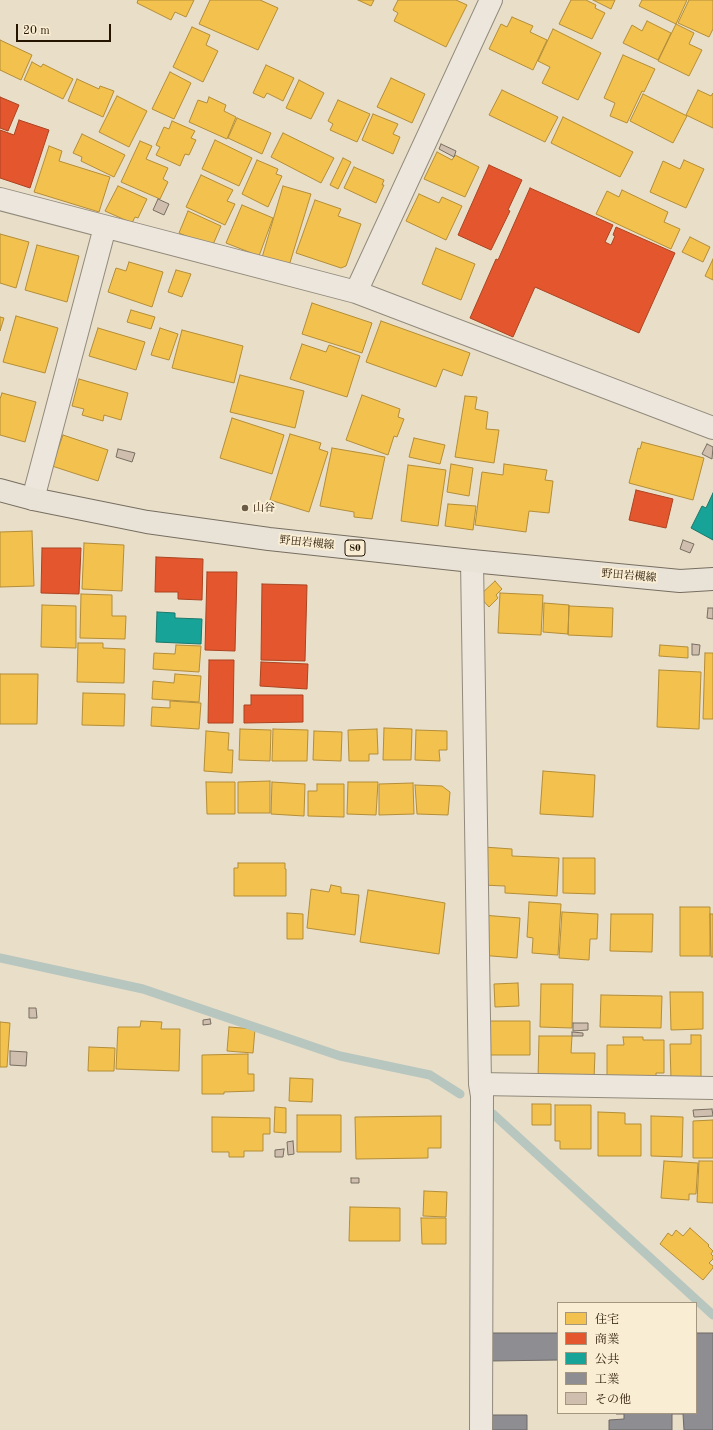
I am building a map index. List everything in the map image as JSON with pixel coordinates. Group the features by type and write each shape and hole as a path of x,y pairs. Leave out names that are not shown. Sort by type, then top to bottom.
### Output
{"main road":[{"name":"野田岩槻線","path":"0,490 33,499 155,523 269,539 472,561 680,581 713,579"}],"street":[{"path":"356,292 491,0"},
{"path":"0,199 356,292 713,428"},
{"path":"33,499 105,227"},
{"path":"472,561 480,1084 482,1096 481,1430"},
{"path":"480,1084 713,1088"}],"building: 住宅":[{"path":"138,0 194,0 186,17 175,12 171,20 137,3"},
{"path":"210,0 260,0 278,8 258,50 199,24"},
{"path":"358,0 374,0 371,6"},
{"path":"398,0 456,0 467,5 446,47 394,21 398,13 393,10"},
{"path":"571,0 586,0 596,5 595,8 605,13 592,39 559,24"},
{"path":"593,0 615,0 611,9"},
{"path":"642,0 687,0 676,24 639,6"},
{"path":"689,0 713,0 713,29 709,37 678,23"},
{"path":"512,17 533,26 530,32 547,40 533,70 489,49 501,24 507,27"},
{"path":"647,21 671,33 658,60 623,43 632,25 642,31"},
{"path":"676,24 694,33 689,44 702,50 689,76 658,61"},
{"path":"192,27 210,35 206,45 218,51 203,82 173,67"},
{"path":"553,29 601,53 578,100 542,83 550,67 538,61"},
{"path":"0,40 32,55 21,80 0,70"},
{"path":"623,55 655,69 644,92 642,91 627,123 610,116 615,103 604,98"},
{"path":"32,62 41,67 43,64 73,79 63,99 24,80"},
{"path":"266,65 294,78 283,101 267,93 264,98 253,93"},
{"path":"170,72 191,83 174,119 152,109"},
{"path":"391,78 425,94 412,123 377,107"},
{"path":"77,79 99,89 100,86 114,91 103,117 68,101"},
{"path":"299,80 324,93 311,119 286,108"},
{"path":"502,90 558,117 545,142 489,115"},
{"path":"698,90 711,96 713,93 713,128 686,115"},
{"path":"643,94 687,116 673,143 630,121"},
{"path":"117,96 147,111 129,147 99,132"},
{"path":"209,97 226,105 224,111 236,117 227,139 189,122 198,100 207,103"},
{"path":"338,100 370,114 357,142 330,130 333,124 328,121"},
{"path":"373,114 398,124 393,134 400,137 393,154 362,140"},
{"path":"563,117 633,152 620,177 551,143"},
{"path":"237,118 271,133 262,154 228,138"},
{"path":"172,121 195,131 191,138 196,140 189,155 185,154 180,166 156,155 160,147 156,145 164,127 169,129"},
{"path":"283,133 334,158 321,183 271,157"},
{"path":"82,134 125,155 114,177 81,161 82,157 73,153"},
{"path":"215,140 252,158 239,186 202,169"},
{"path":"140,141 152,146 146,159 168,168 163,179 168,182 160,199 121,182"},
{"path":"49,146 62,151 59,161 110,177 99,212 34,192"},
{"path":"437,152 452,160 455,155 479,167 465,197 424,179"},
{"path":"343,158 351,162 338,189 330,185"},
{"path":"257,160 278,169 276,174 282,176 268,207 242,194"},
{"path":"684,160 704,169 686,208 650,192 663,161 680,169"},
{"path":"354,167 384,180 382,185 384,185 376,203 344,188"},
{"path":"201,175 233,190 227,201 235,204 225,225 186,207"},
{"path":"118,186 147,199 138,218 135,217 132,223 105,211"},
{"path":"283,186 311,194 288,269 261,261"},
{"path":"622,190 668,212 664,222 680,229 671,249 596,214 607,191 619,197"},
{"path":"419,194 439,203 442,197 462,206 446,240 406,221"},
{"path":"315,200 341,209 338,216 361,224 346,266 341,268 296,253"},
{"path":"242,205 273,218 259,256 226,243"},
{"path":"188,211 221,226 212,247 179,233"},
{"path":"0,234 29,242 16,288 0,283"},
{"path":"690,237 710,247 703,262 682,252"},
{"path":"37,245 79,256 67,302 25,290"},
{"path":"436,248 475,264 461,300 422,284"},
{"path":"713,259 713,280 705,276"},
{"path":"129,262 163,272 152,307 108,292 116,268 126,271"},
{"path":"176,270 191,274 182,297 168,292"},
{"path":"312,303 372,323 362,353 302,334"},
{"path":"131,310 155,317 151,329 127,322"},
{"path":"16,316 58,328 45,373 3,362"},
{"path":"0,317 4,318 0,331"},
{"path":"381,321 470,353 462,376 443,369 436,387 366,362"},
{"path":"98,328 145,342 136,370 89,356"},
{"path":"160,328 178,334 169,360 151,355"},
{"path":"182,330 243,346 234,383 172,368"},
{"path":"302,344 326,352 329,345 360,356 347,397 290,379"},
{"path":"240,375 304,391 295,428 230,412"},
{"path":"79,379 128,393 121,420 104,415 103,421 82,415 84,409 72,406"},
{"path":"2,393 36,402 25,442 0,435 0,399"},
{"path":"362,395 400,409 398,417 404,419 397,437 394,436 388,455 346,440"},
{"path":"465,396 477,397 475,409 488,412 486,429 499,430 494,463 455,457"},
{"path":"232,418 284,435 272,474 220,458"},
{"path":"290,434 321,443 319,449 328,452 309,512 270,500"},
{"path":"63,435 108,450 98,481 52,466"},
{"path":"414,438 445,445 440,464 409,457"},
{"path":"642,442 704,458 693,500 629,483 638,448 640,449"},
{"path":"332,448 385,457 372,519 354,517 354,512 320,506"},
{"path":"451,464 473,468 469,496 447,492"},
{"path":"504,464 547,470 545,480 553,481 549,513 529,511 526,532 475,525 482,472 503,475"},
{"path":"408,465 446,470 438,526 401,521"},
{"path":"448,504 476,506 473,530 445,526"},
{"path":"32,531 34,586 0,587 0,532"},
{"path":"84,543 124,545 122,591 82,589"},
{"path":"495,581 502,589 496,595 498,598 489,607 479,596"},
{"path":"500,593 543,595 541,635 498,633"},
{"path":"81,594 112,595 112,616 126,616 125,639 80,638"},
{"path":"544,603 569,605 568,634 543,632"},
{"path":"42,605 76,606 76,648 41,647"},
{"path":"569,606 613,608 612,637 568,635"},
{"path":"78,643 103,643 103,648 125,649 124,683 77,682"},
{"path":"176,645 201,646 199,672 153,669 154,653 175,654"},
{"path":"660,645 688,647 688,658 659,656"},
{"path":"705,653 713,653 713,719 703,719"},
{"path":"659,670 701,672 699,729 657,727"},
{"path":"0,674 38,674 37,724 0,724"},
{"path":"175,674 201,676 199,702 152,699 153,681 174,683"},
{"path":"83,693 125,694 124,726 82,725"},
{"path":"170,701 201,703 199,729 151,726 152,707 170,708"},
{"path":"384,728 412,729 411,760 383,760"},
{"path":"240,729 271,730 270,761 239,760"},
{"path":"273,729 308,730 307,761 272,761"},
{"path":"377,729 378,754 369,754 369,761 349,761 348,730"},
{"path":"416,730 447,731 447,750 439,750 440,761 415,760"},
{"path":"206,731 229,733 228,750 233,750 232,773 204,771"},
{"path":"314,731 342,732 341,761 313,760"},
{"path":"543,771 595,775 593,817 540,814"},
{"path":"270,781 270,813 238,813 238,782"},
{"path":"206,782 235,782 235,814 207,814"},
{"path":"272,782 305,784 304,816 271,814"},
{"path":"348,782 378,782 376,815 347,814"},
{"path":"413,783 414,814 379,815 379,784"},
{"path":"317,784 344,784 344,817 308,816 308,791 317,791"},
{"path":"415,785 442,786 450,792 448,815 417,814"},
{"path":"484,847 512,849 512,856 559,858 557,896 505,893 505,886 482,885"},
{"path":"563,858 595,858 595,894 563,893"},
{"path":"238,863 285,863 286,896 234,896 234,868 238,868"},
{"path":"331,885 341,887 341,893 359,895 355,935 307,928 311,889 329,892"},
{"path":"368,890 445,903 439,954 360,942"},
{"path":"529,902 561,904 558,955 532,953 533,938 527,937"},
{"path":"680,907 710,907 710,956 680,956"},
{"path":"562,912 598,914 597,939 590,939 589,960 559,958"},
{"path":"287,913 303,914 303,939 287,939"},
{"path":"611,914 653,914 652,952 610,951"},
{"path":"710,914 713,914 713,957 711,957"},
{"path":"482,915 520,918 517,958 479,955"},
{"path":"518,983 519,1006 495,1007 494,984"},
{"path":"541,984 573,984 572,1028 540,1027"},
{"path":"670,992 703,992 703,1029 671,1030"},
{"path":"601,995 662,996 661,1028 600,1027"},
{"path":"141,1021 162,1022 161,1029 180,1029 179,1071 116,1069 118,1027 140,1027"},
{"path":"483,1021 530,1021 530,1055 483,1055"},
{"path":"0,1022 10,1023 7,1067 0,1067"},
{"path":"229,1027 255,1029 253,1053 227,1051"},
{"path":"691,1035 701,1035 701,1078 671,1079 670,1044 691,1044"},
{"path":"539,1036 572,1036 571,1053 595,1053 594,1079 538,1079"},
{"path":"623,1037 643,1037 643,1040 664,1040 664,1073 656,1073 656,1079 607,1079 607,1045 624,1045"},
{"path":"89,1047 115,1048 114,1071 88,1071"},
{"path":"248,1054 248,1074 254,1074 254,1091 224,1092 224,1094 202,1094 202,1055"},
{"path":"290,1078 313,1079 312,1102 289,1101"},
{"path":"532,1104 551,1104 551,1125 532,1125"},
{"path":"555,1105 591,1105 591,1149 560,1149 560,1141 555,1141"},
{"path":"275,1107 286,1108 286,1133 274,1132"},
{"path":"598,1112 625,1113 625,1124 641,1124 641,1156 598,1156"},
{"path":"297,1115 341,1115 341,1152 297,1152"},
{"path":"441,1116 441,1148 428,1148 428,1158 356,1159 355,1117"},
{"path":"651,1116 683,1117 682,1157 651,1156"},
{"path":"212,1117 270,1118 270,1134 263,1134 263,1151 244,1151 244,1157 229,1157 229,1152 212,1152"},
{"path":"713,1120 713,1158 693,1158 693,1121"},
{"path":"664,1161 698,1163 696,1194 689,1194 689,1200 661,1198"},
{"path":"699,1161 713,1161 713,1203 697,1202"},
{"path":"424,1191 447,1192 446,1217 423,1216"},
{"path":"350,1207 400,1208 400,1241 349,1241"},
{"path":"421,1218 446,1218 446,1244 422,1244"},
{"path":"690,1228 709,1245 708,1246 713,1251 711,1254 713,1259 709,1263 713,1266 713,1268 703,1280 660,1244 668,1233 672,1236 676,1230 683,1236"}],"building: 商業":[{"path":"0,97 19,105 8,131 0,128"},
{"path":"19,120 49,130 30,188 0,178 0,130 14,135"},
{"path":"489,165 522,180 508,210 510,211 491,250 458,235"},
{"path":"530,188 613,225 605,242 611,245 615,236 613,235 616,227 675,253 639,333 535,287 513,337 470,318"},
{"path":"636,490 673,499 666,528 629,520"},
{"path":"42,548 81,548 79,594 41,593"},
{"path":"156,557 203,559 202,600 178,599 178,592 155,592"},
{"path":"207,572 237,572 235,651 205,650"},
{"path":"262,584 307,585 305,661 261,660"},
{"path":"209,660 234,660 233,723 208,723"},
{"path":"261,662 308,664 307,689 260,686"},
{"path":"251,695 303,695 303,722 244,723 244,705 251,705"}],"building: 公共":[{"path":"713,493 713,540 691,528 702,506 706,508"},
{"path":"157,612 175,613 175,618 202,619 201,644 156,642"}],"building: 工業":[{"path":"490,1333 557,1333 557,1360 490,1361"},
{"path":"697,1333 713,1333 713,1430 684,1430 683,1414 697,1414"},
{"path":"624,1414 672,1414 672,1430 609,1430 609,1420 624,1419"},
{"path":"492,1415 527,1415 527,1430 492,1430"}],"building: その他":[{"path":"441,144 456,151 454,157 439,149"},
{"path":"158,199 169,204 164,215 153,210"},
{"path":"707,444 713,447 712,459 702,454"},
{"path":"118,449 135,453 132,462 116,457"},
{"path":"683,540 694,544 690,553 680,549"},
{"path":"708,608 713,608 713,619 707,618"},
{"path":"692,644 700,645 699,655 692,655"},
{"path":"29,1008 36,1008 37,1018 29,1018"},
{"path":"210,1019 211,1024 203,1025 203,1020"},
{"path":"573,1023 588,1023 588,1030 573,1031"},
{"path":"572,1032 583,1033 583,1036 572,1036"},
{"path":"10,1051 27,1052 26,1066 10,1065"},
{"path":"712,1109 713,1116 694,1117 693,1110"},
{"path":"293,1141 294,1154 288,1155 287,1142"},
{"path":"284,1149 283,1157 275,1157 275,1150"},
{"path":"351,1178 359,1178 359,1183 351,1183"}],"waterway":[{"path":"0,958 143,989 340,1056 430,1075 460,1094"},
{"path":"493,1114 713,1315"}],"place":[{"name":"山谷","path":"245,508"}]}
